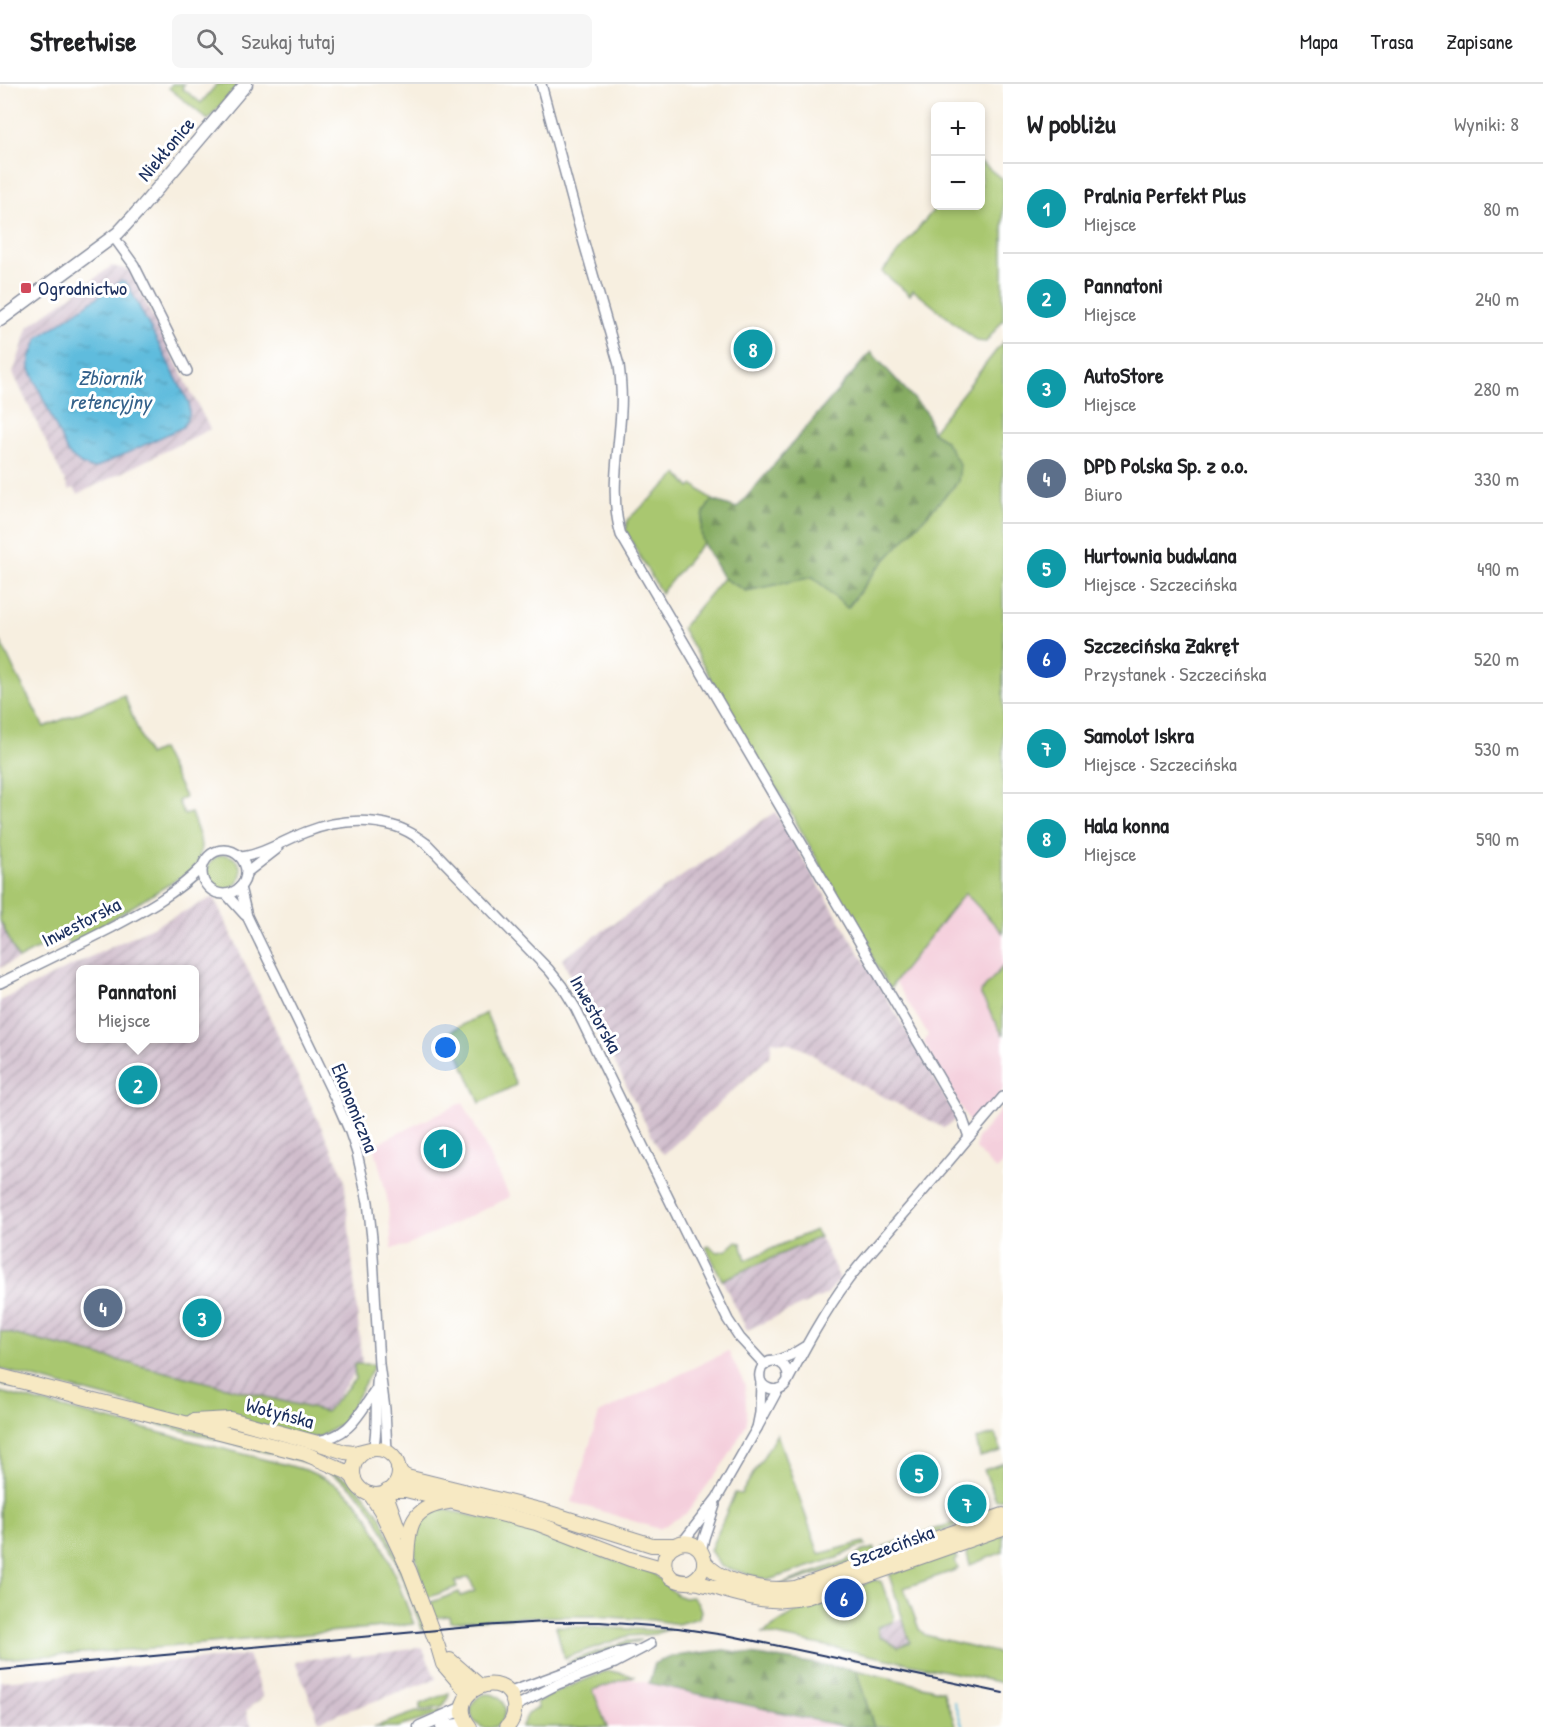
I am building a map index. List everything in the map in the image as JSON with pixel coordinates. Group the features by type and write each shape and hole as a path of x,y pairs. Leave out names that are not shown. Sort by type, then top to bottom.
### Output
{"main road":[{"name":"Wołyńska","path":"0,1376 306,1454 347,1472 354,1478"},
{"name":"Wołyńska","path":"179,1421 230,1419 345,1452 354,1453 371,1449"},
{"path":"388,1490 406,1490 536,1523 630,1559 658,1567 675,1580 684,1582 689,1582 700,1574 703,1557 693,1545 645,1543 540,1510 407,1477 402,1474 394,1459 387,1452 371,1449 362,1453 357,1459 353,1466 354,1478 359,1487 370,1494 381,1510 408,1564"},
{"path":"370,1494 379,1494 388,1490 398,1479 398,1468"},
{"path":"388,1490 388,1500 408,1564 438,1647 464,1674 474,1690"},
{"path":"408,1564 409,1535 414,1519 426,1508 454,1502"},
{"name":"Szczecińska","path":"703,1557 711,1569 724,1577 767,1589 787,1589 1003,1515"},
{"name":"Szczecińska","path":"689,1582 758,1599 792,1601 1003,1528"},
{"path":"668,1573 664,1564 666,1555 679,1544"},
{"path":"469,1726 463,1708 474,1690 495,1685 508,1693 514,1707 514,1716 507,1727"}],"street":[{"name":"Niekłonice","path":"0,321 113,236 141,208 246,84"},
{"path":"541,84 619,365 622,387 615,488 616,513 621,535 962,1117 969,1137"},
{"path":"113,236 134,265 187,371"},
{"name":"Inwestorska","path":"241,857 283,843 305,832 340,822 368,822 394,826 411,833 427,844 562,986 576,1009 728,1320 740,1338 765,1365"},
{"name":"Inwestorska","path":"246,873 283,843"},
{"path":"229,850 241,857 246,873 240,887 226,894 214,891 206,884 202,867 208,856 217,851 229,850"},
{"name":"Inwestorska","path":"0,983 134,915 176,890 202,867"},
{"name":"Inwestorska","path":"176,890 206,884"},
{"name":"Ekonomiczna","path":"240,887 247,916 336,1100 357,1153 368,1202 372,1238 387,1452"},
{"name":"Ekonomiczna","path":"226,894 247,916"},
{"path":"761,1382 767,1388 778,1389 784,1386 849,1279 1003,1097"},
{"path":"757,1428 760,1413 760,1372 765,1365 791,1355 808,1344"},
{"path":"775,1361 785,1366 788,1378"},
{"name":"Ekonomiczna","path":"371,1449 376,1434 375,1391 380,1364"},
{"path":"679,1544 717,1498 778,1389"},
{"path":"314,1442 340,1434 357,1420 375,1391"},
{"path":"703,1557 704,1538 717,1498"},
{"path":"508,1693 611,1655 648,1645 615,1663 558,1684 514,1707"},
{"path":"420,1727 463,1708"},
{"path":"442,1727 469,1726"}],"shaded area":[{"name":"Zbiornik retencyjny","path":"112,266 129,270 210,429 78,494 74,488 69,490 13,373 29,326"},
{"path":"775,812 957,1119 944,1128 857,1083 805,1050 789,1043 772,1041 770,1056 664,1154 659,1150 562,959"},
{"path":"965,893 1003,933 1003,966 980,993 1003,1036 1003,1090 975,1122 969,1122 924,1043 928,1035 895,981"},
{"path":"214,897 344,1176 362,1363 326,1412 0,1331 0,1001"},
{"path":"0,920 18,959 0,968"},
{"path":"463,1102 510,1197 407,1246 392,1248 387,1197 374,1145"},
{"path":"1003,1108 1003,1164 996,1170 976,1149 977,1138"},
{"path":"820,1237 840,1279 827,1294 747,1330 722,1280"},
{"path":"728,1351 745,1385 747,1423 728,1457 687,1513 659,1529 572,1502 599,1414"},
{"path":"902,1618 910,1642 898,1647 880,1636 877,1627"},
{"path":"423,1649 436,1679 319,1721 295,1661 350,1654 352,1657"},
{"path":"248,1655 263,1697 246,1711 252,1727 0,1727 0,1681"},
{"path":"627,1678 846,1727 607,1727 593,1690"}],"green space":[{"path":"172,84 184,84 182,88 201,103 217,84 239,84 208,120 169,88"},
{"path":"985,165 1003,180 1003,320 986,342 977,341 913,290 910,295 882,272 934,210 985,210"},
{"path":"1003,342 1003,933 965,893 890,989 786,804 682,628 723,578 746,591 813,577 848,608 876,570 945,440 932,432"},
{"path":"871,352 927,413 932,432 945,440 960,465 958,482 876,570 847,608 813,577 746,591 723,578 703,543 701,532 704,512 712,500 737,508"},
{"path":"678,474 690,488 694,485 712,500 702,521 703,543 661,593 626,532 627,520"},
{"path":"0,640 44,727 124,695 148,755 161,749 185,797 178,801 184,815 191,813 201,847 194,869 70,945 64,935 18,959 0,920"},
{"path":"224,855 236,860 241,872 236,884 224,889 212,884 207,872 212,860"},
{"path":"1003,966 1003,1036 980,993"},
{"path":"486,1013 516,1085 480,1103 449,1032"},
{"path":"815,1230 820,1237 722,1280 706,1247 709,1246 718,1252 727,1250 736,1242 741,1243 746,1260"},
{"path":"0,1331 326,1412 355,1379 354,1364 375,1364 343,1423 318,1438 184,1418 0,1369"},
{"path":"0,1380 297,1456 349,1480 364,1494 381,1516 426,1628 422,1629 389,1544 372,1511 362,1498 335,1476 297,1460 0,1384"},
{"path":"0,1392 306,1470 333,1483 346,1491 366,1514 389,1560 414,1624 168,1647 0,1659"},
{"path":"777,1434 819,1554 864,1542 866,1546 856,1548 837,1558 768,1580 720,1566 710,1550 735,1493 741,1494"},
{"path":"995,1434 1001,1451 980,1457 976,1439"},
{"path":"1003,1463 1003,1499 996,1500 984,1470"},
{"path":"439,1508 524,1525 600,1556 652,1572 677,1595 684,1598 692,1597 701,1611 699,1618 678,1624 594,1616 520,1617 450,1622 449,1616 433,1618 429,1608 432,1602 459,1592 461,1596 475,1591 469,1577 455,1582 457,1587 430,1597 424,1594 413,1544 418,1521"},
{"path":"987,1511 987,1514 891,1551 883,1547"},
{"path":"1003,1534 1003,1552 970,1565 967,1554 971,1545"},
{"path":"875,1548 875,1556 763,1591 845,1561 863,1551"},
{"path":"947,1553 955,1555 958,1559 955,1560 958,1569 904,1588 919,1629 925,1635 1003,1654 1003,1683 763,1633 796,1612 857,1594 856,1589 872,1580 881,1581 894,1617 893,1622 877,1627 880,1636 898,1647 910,1642 889,1575"},
{"path":"556,1626 669,1629 656,1634 628,1636 564,1658"},
{"path":"641,1640 572,1663 567,1662 628,1641"},
{"path":"724,1650 856,1670 874,1727 846,1727 649,1683 655,1663 674,1656"},
{"path":"856,1670 943,1691 956,1727 874,1727"},
{"path":"610,1671 634,1676 593,1690 607,1727 521,1727 528,1714 538,1708 536,1702"},
{"path":"449,1693 442,1707 420,1709 420,1704"},
{"path":"488,1694 500,1699 505,1711 500,1723 488,1728 476,1723 471,1711 476,1699"},
{"path":"440,1711 442,1714 398,1727 374,1727 416,1712"}],"water":[{"name":"Zbiornik retencyjny","path":"121,281 128,285 189,403 189,414 183,427 93,469 81,464 68,454 30,369 30,358 38,338"}],"waterway":[{"path":"954,1702 963,1727"}],"railway":[{"path":"0,1670 481,1626 545,1622 600,1622 678,1628 731,1636 1003,1693"}],"place":[{"name":"Ogrodnictwo","path":"26,288"},
{"name":"Hala konna","path":"753,349"},
{"name":"Pannatoni","path":"138,1085"},
{"name":"Pralnia Perfekt Plus","path":"443,1149"},
{"name":"DPD Polska Sp. z o.o.","path":"103,1308"},
{"name":"AutoStore","path":"202,1318"},
{"name":"Hurtownia budwlana","path":"919,1474"},
{"name":"Samolot Iskra","path":"967,1504"},
{"name":"Szczecińska Zakręt","path":"844,1598"}]}
